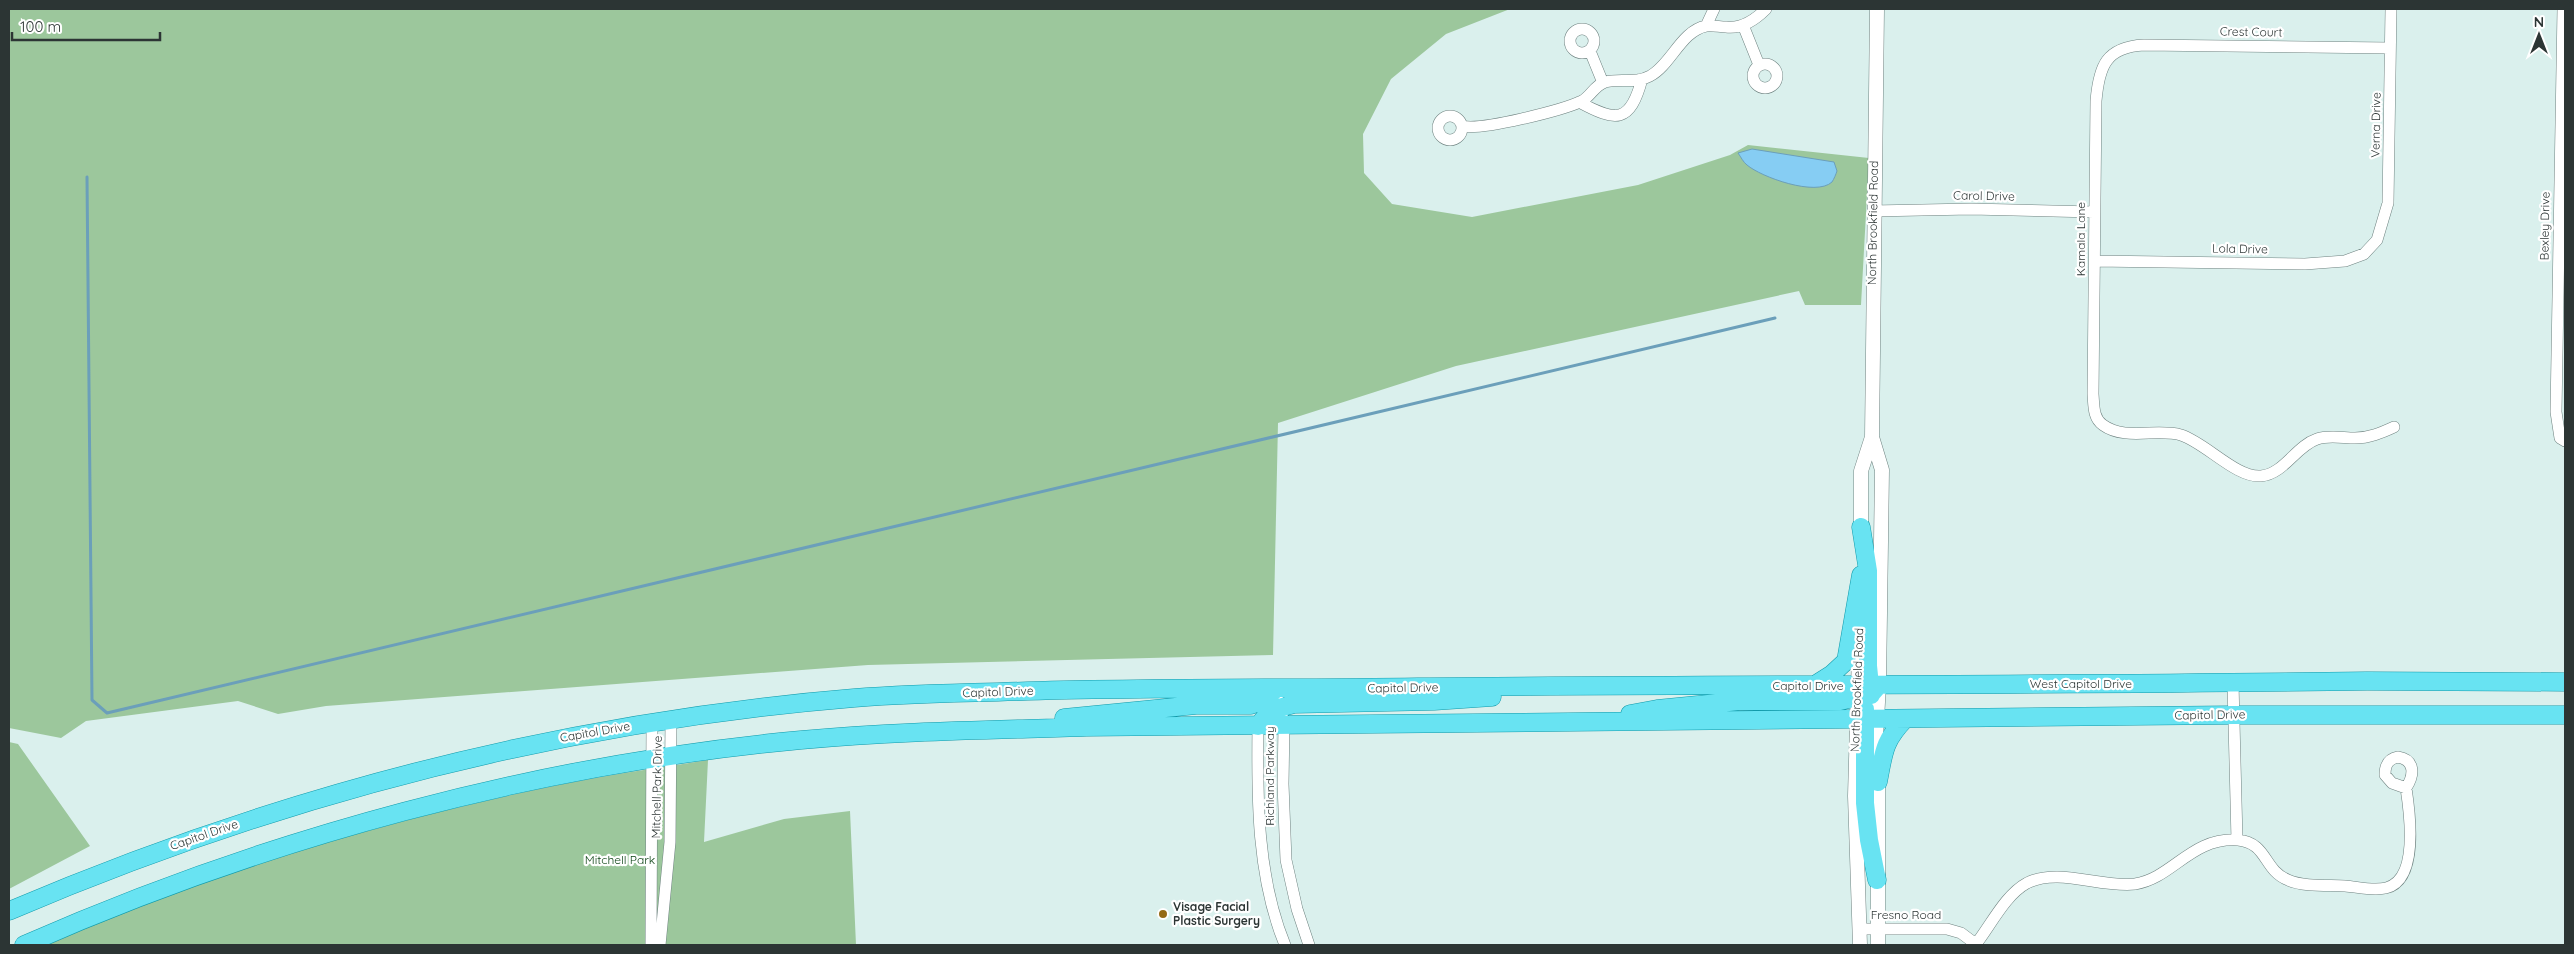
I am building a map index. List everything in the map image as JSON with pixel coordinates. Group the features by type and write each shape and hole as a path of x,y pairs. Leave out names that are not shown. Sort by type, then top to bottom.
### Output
{"main road":[{"path":"1862,527 1868,571 1865,803 1869,840 1877,880"},
{"path":"1813,686 1836,671 1846,660 1861,575"},
{"path":"2233,683 2565,682"},
{"name":"West Capitol Drive","path":"2018,684 2233,683"},
{"name":"Capitol Drive","path":"9,912 124,863 193,838 354,787 478,756 652,722 833,700 898,695 1076,689 1813,686 1866,691 2018,684"},
{"path":"1258,726 1271,710 1294,704 1469,699 1590,686"},
{"path":"1005,729 1070,716 1196,705 1251,705 1263,700 1276,689"},
{"path":"1582,722 1657,709 1730,702 1840,701 1866,691"},
{"name":"Capitol Drive","path":"1284,725 2234,715 2565,715"},
{"path":"1878,782 1885,746 1889,737 1905,719"},
{"path":"24,945 197,876 360,824 506,788 652,760 808,739 932,731 1284,725"}],"street":[{"path":"1706,26 1714,9"},
{"path":"1462,126 1485,125 1530,116 1579,102 1603,83 1642,79 1656,73 1690,35 1706,26 1729,28 1743,25 1766,9"},
{"name":"North Brookfield Road","path":"1866,691 1882,470 1872,437 1873,211 1877,9"},
{"name":"Verna Drive","path":"2377,240 2388,203 2391,9"},
{"name":"Bexley Drive","path":"2563,9 2556,412 2560,438 2565,441"},
{"path":"1743,25 1759,65"},
{"name":"Crest Court","path":"2113,53 2129,46 2144,45 2390,48"},
{"path":"1590,51 1603,83"},
{"name":"Kamala Lane","path":"2113,53 2106,60 2098,78 2094,212 2093,394 2095,416 2103,426 2123,433 2179,434 2194,440 2252,476 2263,476 2274,472 2302,447 2318,438 2372,436 2394,427"},
{"path":"1579,102 1604,116 1623,114 1630,109 1638,96 1642,79"},
{"name":"Carol Drive","path":"1873,211 1971,209 2094,212"},
{"name":"Lola Drive","path":"2094,261 2323,263 2345,261 2364,254 2377,240"},
{"name":"North Brookfield Road","path":"1866,691 1861,575 1861,471 1872,437"},
{"path":"2233,683 2237,840"},
{"name":"Richland Parkway","path":"1276,689 1284,725 1283,784 1286,860 1297,909 1309,945"},
{"name":"Richland Parkway","path":"1276,689 1258,726 1257,786 1270,901 1285,945"},
{"name":"Mitchell Park Drive","path":"660,945 670,842 672,719"},
{"name":"North Brookfield Road","path":"1865,719 1878,782 1878,945"},
{"name":"North Brookfield Road","path":"1860,945 1855,796 1865,719"},
{"name":"Mitchell Park Drive","path":"651,945 652,722"},
{"path":"1977,945 2010,898 2025,884 2034,880 2059,878 2106,884 2136,884 2149,880 2193,851 2211,843 2237,840 2254,844 2263,853 2275,872 2289,881 2386,888 2402,878 2407,868 2409,836 2406,788"},
{"path":"1264,861 1286,860"},
{"name":"Fresno Road","path":"1860,930 1877,928 1947,929 1961,933 1977,945"}],"green space":[{"path":"9,9 1510,9 1446,34 1391,79 1363,134 1364,173 1392,204 1472,217 1638,185 1730,155 1748,145 1869,158 1861,305 1805,305 1799,291 1456,366 1278,423 1273,655 868,665 326,706 278,714 238,701 86,721 61,738 9,728"},
{"path":"9,742 18,744 90,846 9,889"},
{"name":"Mitchell Park","path":"708,760 704,842 784,819 850,811 856,945 45,945 166,896 228,874 353,835 480,802 544,788"}],"water":[{"path":"1752,149 1834,162 1837,171 1832,182 1824,186 1814,187 1789,184 1764,175 1746,164 1738,153"}],"waterway":[{"path":"87,177 92,700 107,713 1775,318"}],"place":[{"name":"Visage Facial Plastic Surgery","path":"1163,914"}]}
